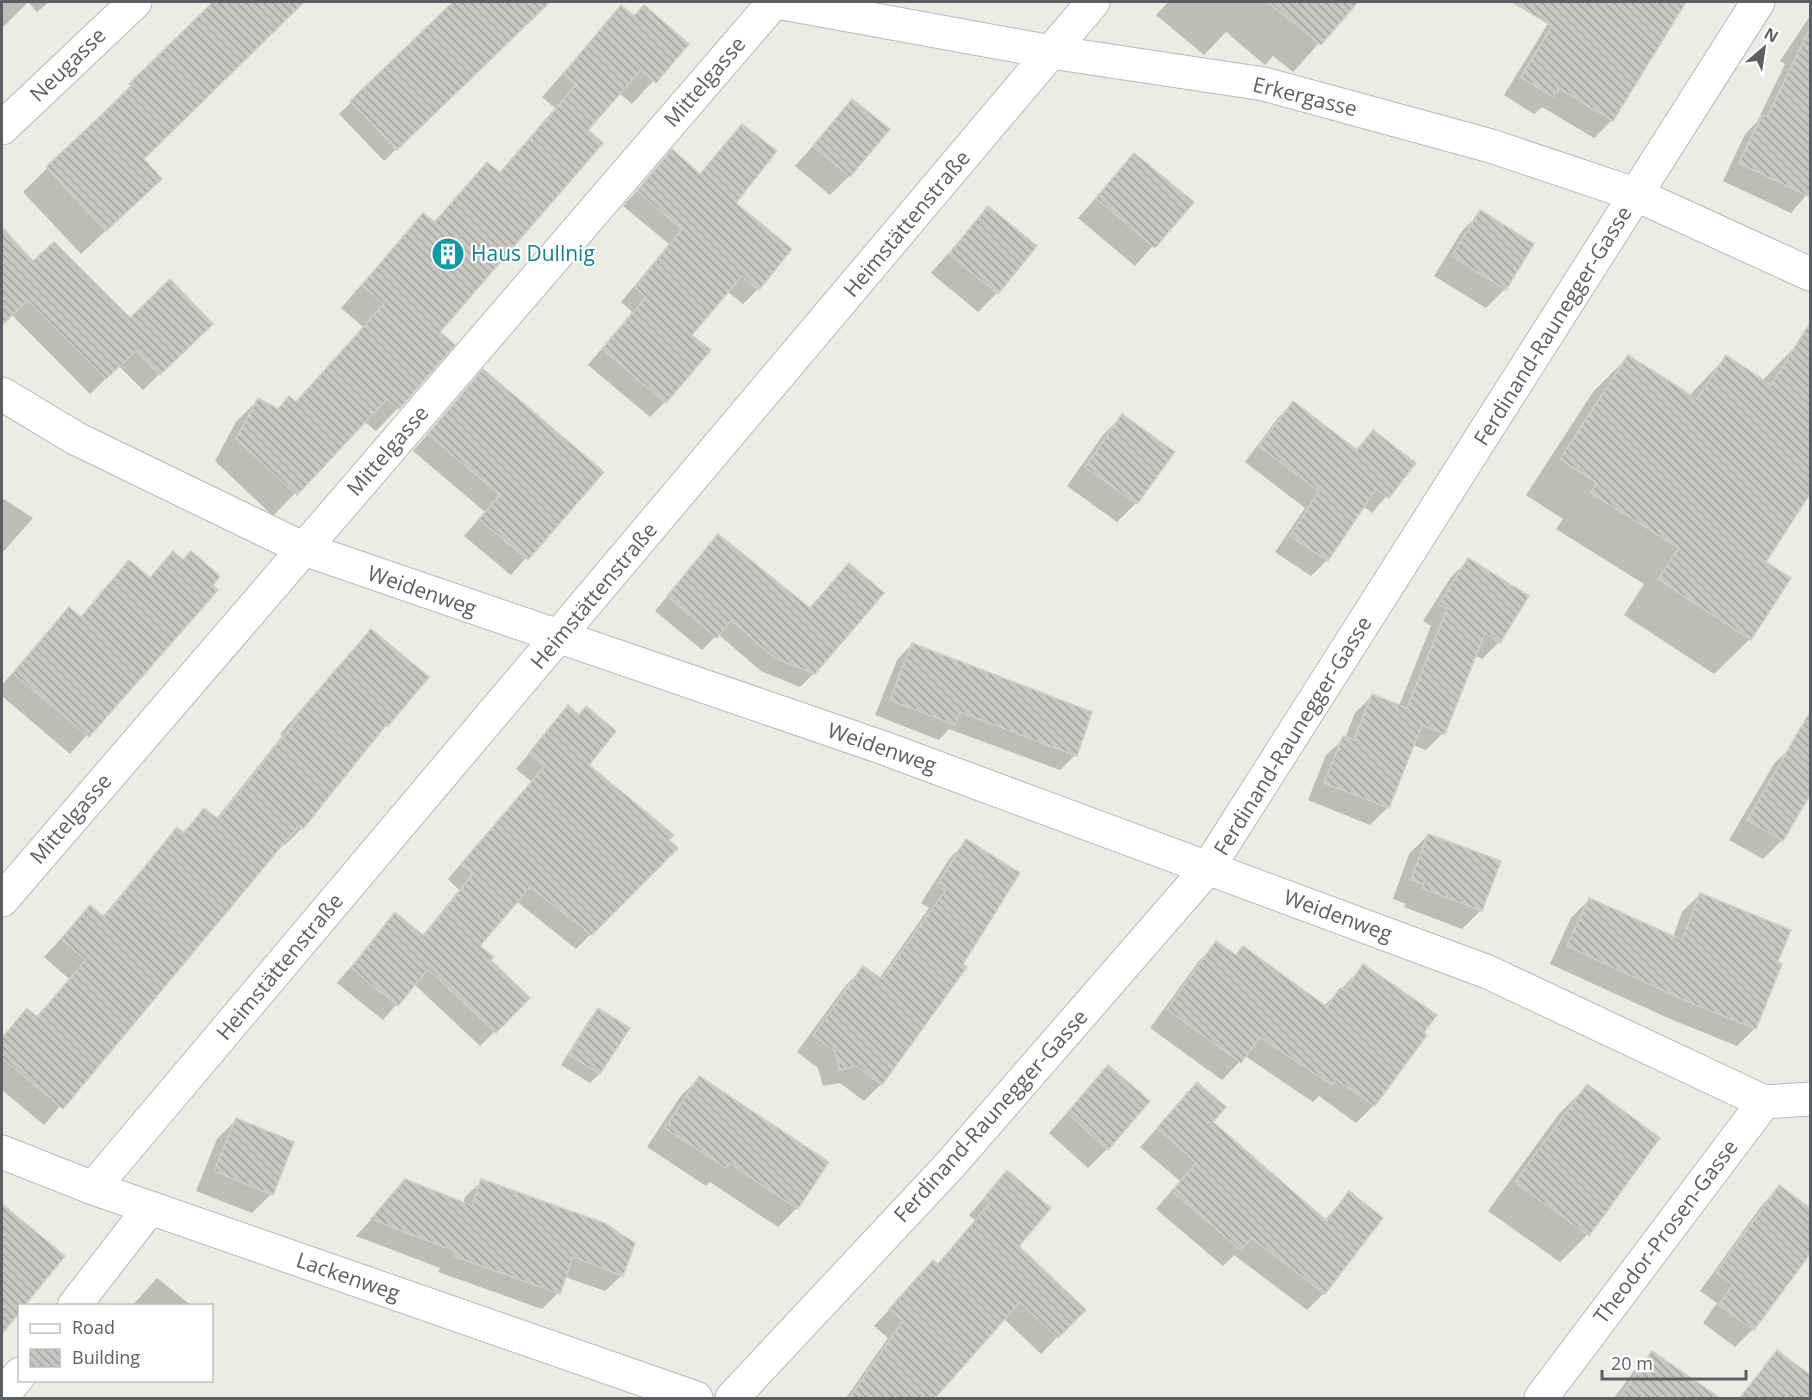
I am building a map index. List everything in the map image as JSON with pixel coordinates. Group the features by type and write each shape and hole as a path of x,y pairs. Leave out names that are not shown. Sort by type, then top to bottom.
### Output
{"street":[{"name":"Neugasse","path":"2,128 135,2"},
{"name":"Erkergasse","path":"775,2 1051,52 1264,84 1491,146 1637,195 1810,274"},
{"name":"Mittelgasse","path":"2,900 775,2"},
{"name":"Heimstättenstraße","path":"93,1188 1093,2"},
{"name":"Ferdinand-Raunegger-Gasse","path":"732,1398 950,1165 1208,868 1758,2"},
{"name":"Weidenweg","path":"2,394 75,438 304,549 881,747 1488,972 1764,1102"},
{"path":"1764,1102 1810,1099"},
{"name":"Theodor-Prosen-Gasse","path":"1541,1398 1764,1102"},
{"name":"Lackenweg","path":"2,1152 93,1188 696,1398"},
{"path":"75,1304 150,1208"},
{"path":"2,1397 18,1377"}],"building":[{"path":"213,2 304,2 144,159 162,179 106,231 46,167 132,86 129,84"},
{"path":"453,2 550,2 397,150 350,101"},
{"path":"1268,2 1358,2 1321,45"},
{"path":"1512,2 1686,2 1613,121 1559,88 1553,97 1521,77 1552,26"},
{"path":"621,5 634,16 644,5 689,44 656,83 641,70 588,130 603,143 440,332 455,345 399,409 387,399 297,495 236,439 258,398 278,409 289,396 296,402 384,304 362,285 423,213 435,222 487,162 500,173 576,85 563,74"},
{"path":"1810,28 1810,197 1739,163 1762,115 1767,117"},
{"path":"852,99 890,129 850,177 813,146"},
{"path":"742,124 777,151 736,203 792,249 759,290 742,276 692,335 711,350 666,403 602,349 646,297 635,287 682,229 637,191 672,149 700,174"},
{"path":"1134,153 1194,202 1155,248 1096,198"},
{"path":"988,206 1037,246 998,294 949,254"},
{"path":"1480,210 1534,244 1506,290 1452,256"},
{"path":"2,227 33,261 54,242 130,318 170,279 213,324 160,375 136,351 106,379 28,300 2,325"},
{"path":"1810,323 1810,494 1766,562 1791,578 1751,640 1658,579 1679,548 1591,493 1597,483 1560,459 1628,355 1697,399 1726,355 1771,385"},
{"path":"483,369 604,472 528,560 479,519 500,495 428,434"},
{"path":"1293,401 1357,450 1373,430 1416,463 1389,498 1376,489 1328,561 1290,536 1319,491 1259,446"},
{"path":"1122,414 1175,452 1137,504 1085,467"},
{"path":"718,534 810,608 849,563 884,593 815,674 775,658 731,620 717,638 667,596"},
{"path":"173,551 183,560 191,551 220,576 213,585 218,590 89,737 13,673 69,607 81,617 129,560 150,578"},
{"path":"1468,558 1529,596 1500,643 1485,633 1445,734 1422,725 1389,808 1324,783 1343,736 1354,740 1372,694 1407,708 1447,609 1439,604"},
{"path":"371,629 429,677 388,726 386,725 303,829 299,825 63,1109 2,1058 2,1038 27,1008 37,1017 86,960 61,939 90,905 104,917 177,827 184,833 204,808 218,819 298,718 296,716"},
{"path":"912,643 1092,712 1077,756 960,712 955,725 890,700"},
{"path":"568,705 579,715 586,706 616,731 589,765 674,835 669,840 678,848 592,935 530,887 480,946 494,957 491,960 530,998 496,1033 428,969 398,1006 351,968 395,912 424,936 473,874 461,864 545,766 529,753"},
{"path":"1810,712 1810,795 1783,841 1747,820"},
{"path":"1428,834 1501,861 1482,911 1422,888 1424,884 1411,880"},
{"path":"966,839 1020,873 963,964 967,967 882,1085 857,1066 840,1070 835,1051 813,1035 863,966 882,979 945,891 937,885"},
{"path":"1700,893 1791,930 1778,961 1782,964 1756,1029 1686,1001 1567,946 1589,898 1682,940"},
{"path":"1216,941 1236,955 1243,946 1327,1007 1340,988 1345,991 1363,964 1437,1015 1424,1032 1427,1035 1375,1106 1336,1079 1332,1085 1260,1037 1241,1063 1167,1009"},
{"path":"598,1008 630,1028 600,1074 569,1055"},
{"path":"1108,1065 1150,1101 1108,1150 1067,1113"},
{"path":"699,1076 829,1162 798,1209 729,1163 726,1168 665,1128"},
{"path":"1197,1082 1226,1107 1213,1122 1327,1221 1349,1191 1383,1218 1325,1294 1252,1238 1241,1250 1172,1191 1196,1163 1157,1128"},
{"path":"1587,1084 1660,1138 1589,1236 1515,1182"},
{"path":"236,1118 294,1142 273,1195 214,1171"},
{"path":"1007,1170 1051,1208 1019,1246 1086,1310 1058,1338 1020,1302 935,1398 849,1398 903,1321 889,1309 933,1260 938,1264 990,1203 984,1198"},
{"path":"405,1179 472,1206 481,1179 604,1223 635,1243 623,1276 573,1257 560,1294 454,1256 455,1251 371,1219"},
{"path":"1779,1185 1810,1208 1810,1254 1754,1330 1719,1305 1733,1285 1716,1273"},
{"path":"2,1204 65,1256 26,1304 18,1304 18,1314 2,1334"},
{"path":"1777,1350 1810,1375 1810,1398 1740,1398"},
{"path":"1652,1351 1720,1398 1619,1398"}],"place":[{"name":"Haus Dullnig","path":"448,254"}]}
